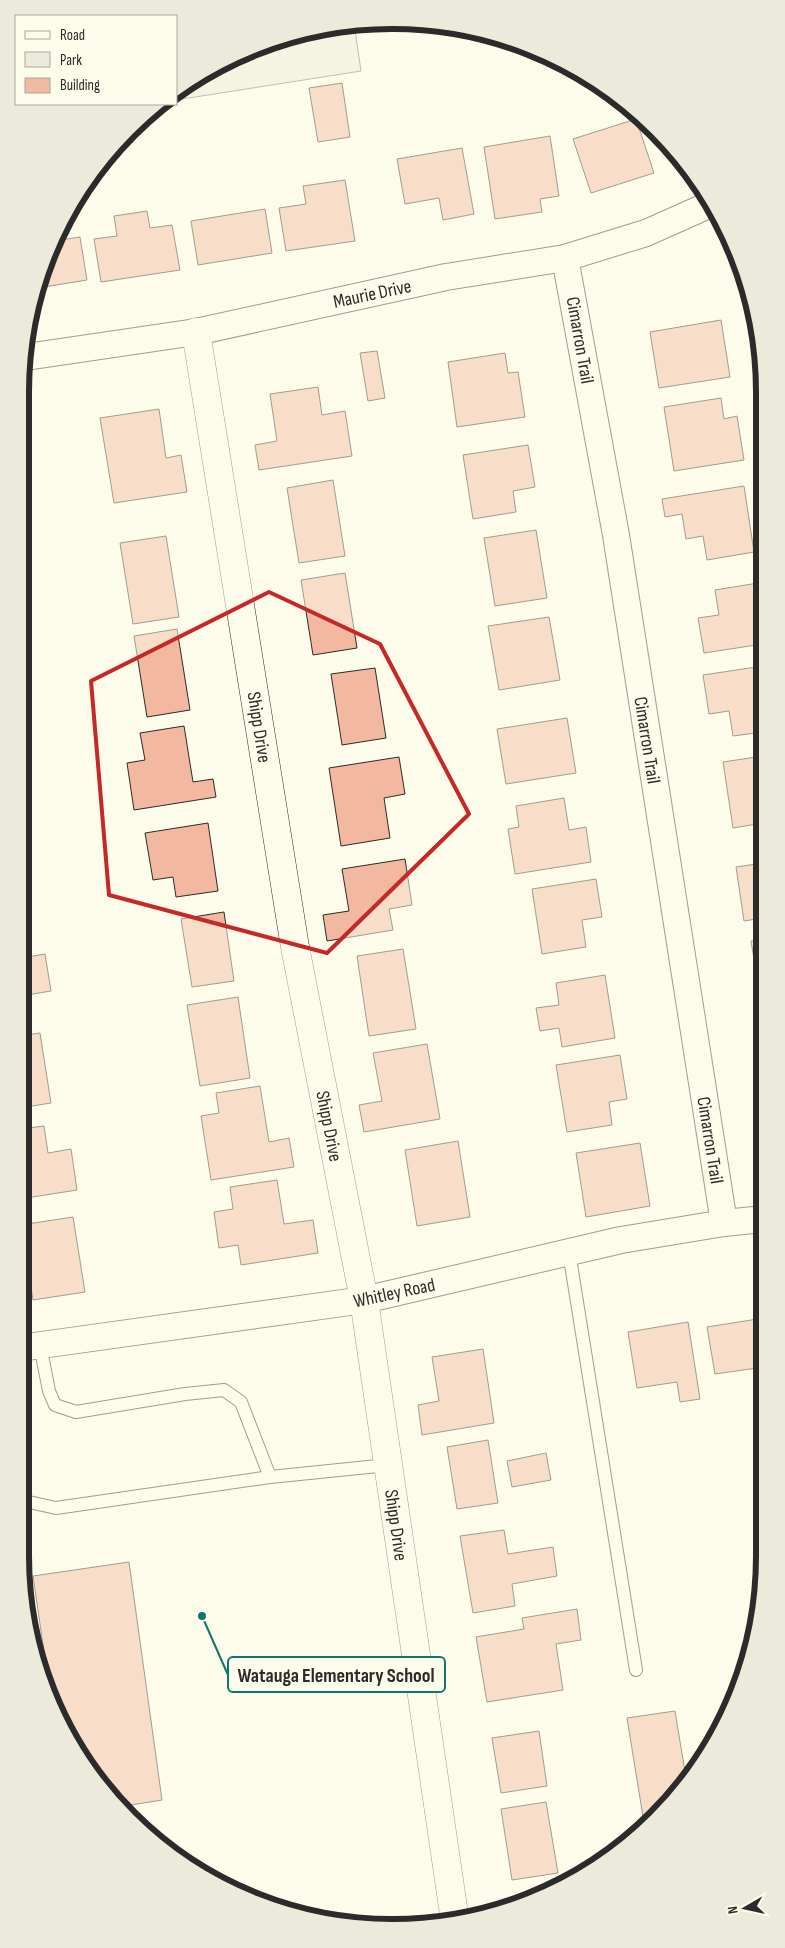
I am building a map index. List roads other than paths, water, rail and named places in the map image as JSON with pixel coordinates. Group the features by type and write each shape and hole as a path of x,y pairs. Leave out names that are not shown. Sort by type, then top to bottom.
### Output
{"street":[{"name":"Maurie Drive","path":"31,356 196,332 446,277 566,258 646,233 705,207"},
{"name":"Cimarron Trail","path":"566,258 616,535 724,1223"},
{"name":"Shipp Drive","path":"196,332 295,947 364,1300 454,1914"},
{"name":"Whitley Road","path":"30,1346 364,1300 621,1240 724,1223 756,1220"}],"lane":[{"path":"570,1252 636,1670"},
{"path":"30,1346 55,1405 76,1412 185,1394 224,1390 241,1402 270,1477"},
{"path":"29,1502 56,1508 270,1477 388,1465"}],"place":[{"name":"Watauga Elementary School","path":"202,1616"}]}
